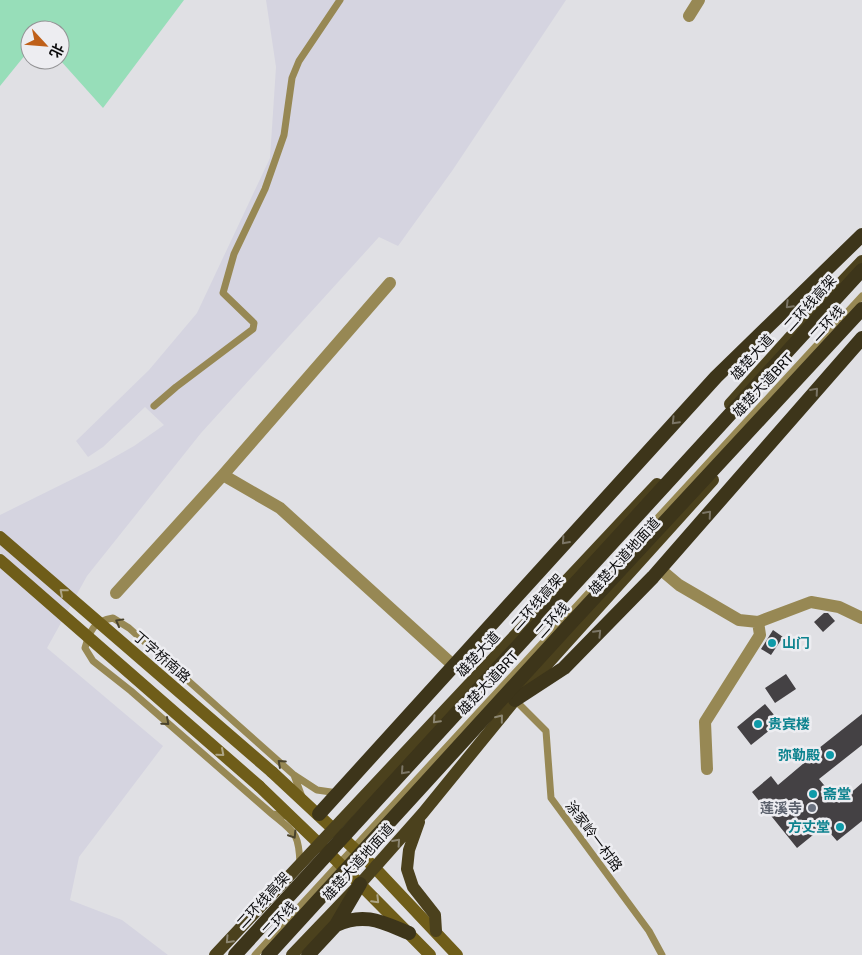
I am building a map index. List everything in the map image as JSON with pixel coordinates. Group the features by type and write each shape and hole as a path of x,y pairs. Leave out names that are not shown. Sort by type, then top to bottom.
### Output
{"highway":[{"path":"319,814 716,377 862,235"},
{"name":"二环线高架","path":"235,955 862,270"},
{"name":"二环线","path":"268,955 572,622 862,309"},
{"path":"514,700 564,668 660,569 862,338"},
{"path":"308,955 336,925 360,884"},
{"path":"336,925 353,919 372,919 409,933"}],"main road":[{"name":"雄楚大道","path":"215,955 693,445 801,325 862,261"},
{"name":"雄楚大道地面道","path":"292,955 360,884 423,813 514,700 862,315"},
{"name":"丁字桥南路","path":"0,538 319,814 374,867 457,955"},
{"path":"0,560 292,816 430,955"},
{"path":"423,813 409,850 407,869 413,887 435,915 436,931"}],"street":[{"path":"689,16 699,0"},
{"path":"116,593 390,283"},
{"path":"223,474 280,508 454,666"},
{"path":"660,569 679,585 761,631"},
{"path":"707,768 705,722 761,631 812,602 839,607 862,618"}],"lane":[{"path":"154,406 253,329 254,323 223,293 234,254 265,189 284,135 292,78 299,61 340,0"},
{"name":"雄楚大道BRT","path":"255,955 862,296"},
{"path":"300,864 299,846 294,832 131,691 93,661 85,648 90,632 101,620 113,618 129,628 294,775 317,790 338,793"},
{"name":"涂家岭一村路","path":"514,700 546,731 551,798 649,931 662,955"},
{"path":"294,775 303,800"},
{"path":"272,814 292,816"}],"shaded area":[{"path":"266,0 566,0 452,171 398,246 379,237 201,433 87,576 47,648 163,746 79,857 70,900 122,920 168,955 0,955 0,515 97,467 134,446 164,425 145,407 103,447 88,457 76,441 149,370 197,313 270,158 276,67"}],"green space":[{"path":"0,0 184,0 103,108 69,70 70,20 20,20 20,61 0,86"}],"building":[{"path":"824,613 828,613 835,621 823,632 814,622"},
{"name":"山门","path":"773,630 783,637 771,655 761,649"},
{"path":"786,674 796,689 775,703 765,688"},
{"name":"贵宾楼","path":"765,704 780,722 751,745 737,727"},
{"path":"862,714 862,745 819,779 839,803 862,783 862,821 837,841 824,826 797,848 752,792 771,776 778,785 810,758 809,756"}],"place":[{"name":"山门","path":"772,643"},
{"name":"贵宾楼","path":"758,724"},
{"name":"弥勒殿","path":"830,755"},
{"name":"斋堂","path":"813,794"},
{"name":"莲溪寺","path":"812,808"},
{"name":"方丈堂","path":"840,827"}]}
